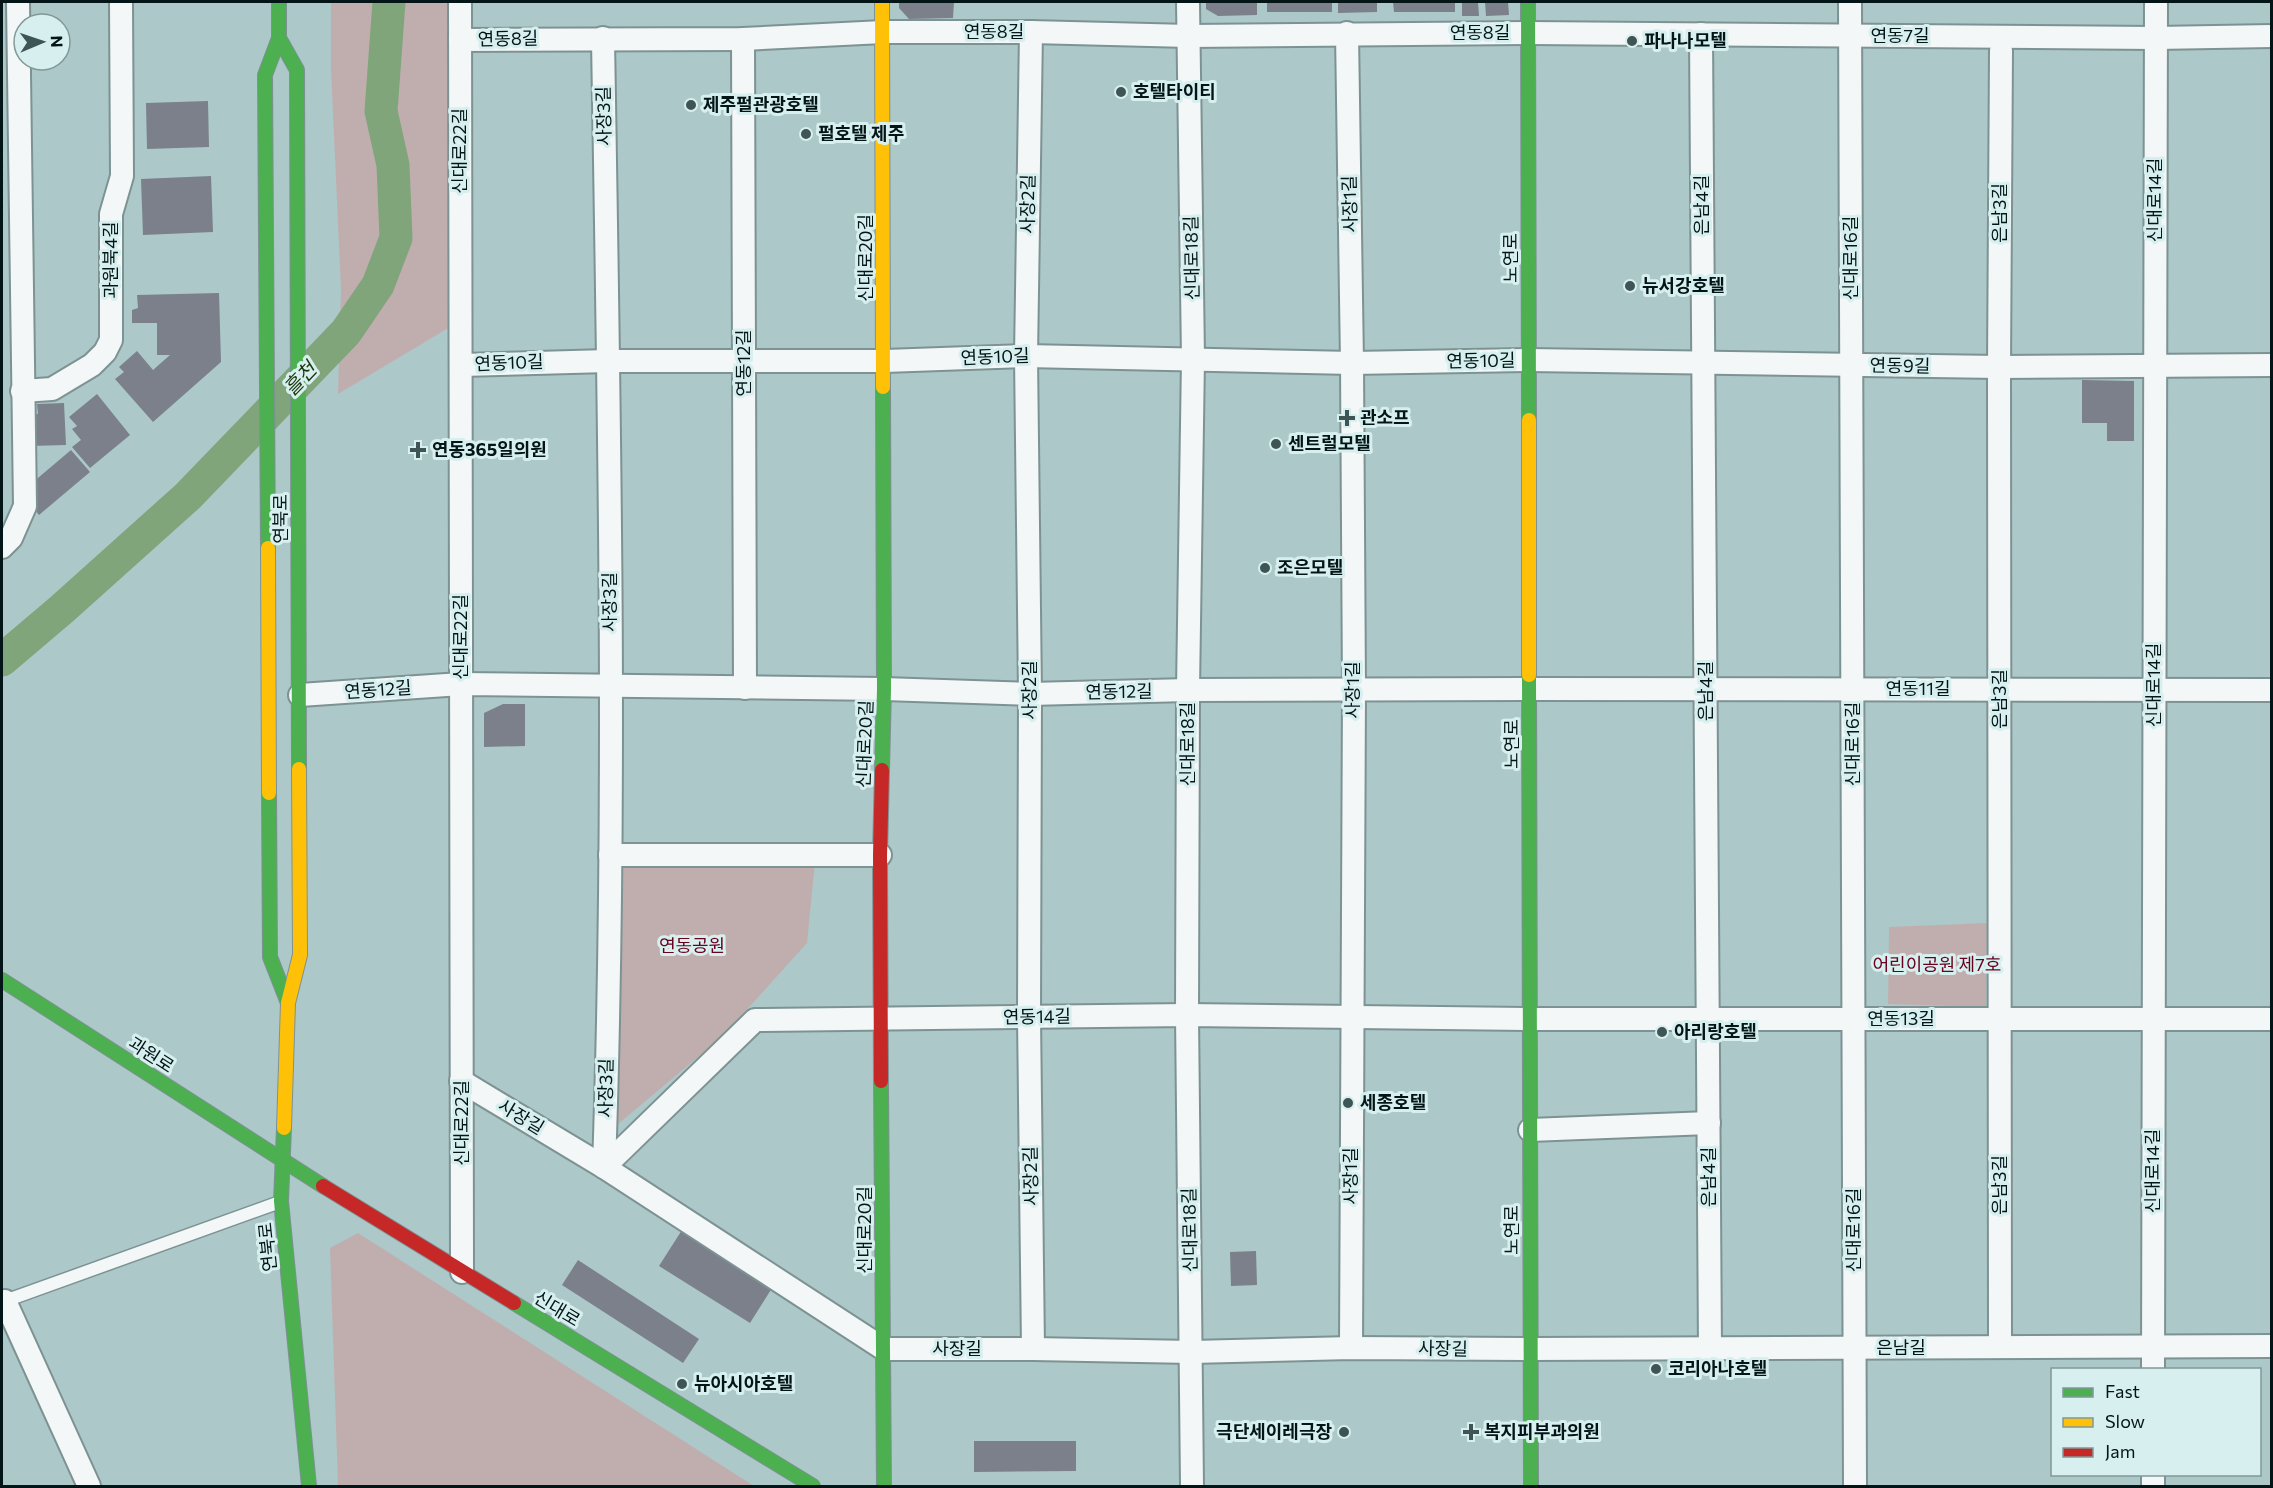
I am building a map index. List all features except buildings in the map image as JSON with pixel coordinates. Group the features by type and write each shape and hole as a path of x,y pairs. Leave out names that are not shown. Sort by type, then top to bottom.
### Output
{"main road":[{"name":"연북로","path":"279,2 279,38 265,75 270,957 288,1003"},
{"name":"신대로20길","path":"882,2 885,361 884,689 880,855 884,1486"},
{"name":"노연로","path":"1528,2 1531,1486"},
{"name":"연북로","path":"279,38 297,70 300,695 300,956 288,1003 281,1202 309,1486"},
{"name":"과원로","path":"2,980 282,1161"},
{"name":"신대로","path":"282,1161 813,1486"}],"street":[{"path":"6,543 25,506 22,391 11,213 18,2"},
{"name":"과원북4길","path":"22,391 52,389 92,365 105,352 111,340 111,214 122,176 121,2"},
{"name":"신대로22길","path":"460,2 462,1272"},
{"name":"신대로18길","path":"1188,2 1193,358 1188,690 1187,1015 1192,1486"},
{"name":"신대로16길","path":"1850,2 1855,1486"},
{"name":"신대로14길","path":"2153,1368 2156,2"},
{"name":"연동8길","path":"460,39 743,39 883,32 1031,32 1189,36 1528,33"},
{"name":"사장2길","path":"1031,32 1026,356 1033,1348"},
{"name":"사장1길","path":"1347,33 1354,691 1351,1348"},
{"name":"연동7길","path":"1528,33 2156,38 2271,36"},
{"name":"은남4길","path":"1701,34 1710,1349"},
{"name":"사장3길","path":"603,38 610,687 610,855 604,1167"},
{"name":"연동12길","path":"743,39 745,688"},
{"name":"은남3길","path":"2000,1347 2001,51"},
{"name":"연동10길","path":"461,365 608,361 885,361 1026,356 1352,363 1529,360"},
{"name":"연동9길","path":"1529,360 1999,367 2271,364"},
{"name":"연동12길","path":"300,695 461,684 884,689 1030,694 1188,690 1529,689"},
{"name":"연동11길","path":"1529,689 2271,690"},
{"path":"610,855 880,855"},
{"name":"연동14길","path":"604,1167 756,1020 1187,1015 1530,1019"},
{"name":"연동13길","path":"1530,1019 2271,1018"},
{"name":"사장길","path":"461,1081 604,1167 884,1349 1033,1348 1192,1352 1351,1348 1531,1349"},
{"path":"1530,1130 1709,1123"},
{"path":"3,1302 89,1486"},
{"name":"은남길","path":"1531,1349 2271,1346"}],"lane":[{"path":"3,1302 281,1202"}],"green space":[{"path":"331,2 447,2 450,327 338,394 341,290 331,69"},
{"name":"연동공원","path":"815,862 807,943 743,1014 704,1052 605,1135 611,864"},
{"name":"어린이공원 제7호","path":"1987,923 1986,1007 1888,1004 1889,927"},
{"path":"358,1233 754,1486 338,1486 330,1248"}],"waterway":[{"name":"흘천","path":"2,660 188,496 346,332 378,285 396,238 393,165 381,111 389,2"}],"traffic: fast":[{"path":"268,548 265,75 279,38 279,2"},
{"path":"1528,2 1529,420"},
{"path":"279,38 297,70 299,769"},
{"path":"882,770 883,387"},
{"path":"1529,675 1531,1486"},
{"path":"269,793 270,957 288,1003"},
{"path":"2,980 323,1186"},
{"path":"881,1081 884,1486"},
{"path":"284,1128 281,1201 309,1486"},
{"path":"514,1303 813,1486"}],"traffic: slow":[{"path":"882,2 883,387"},
{"path":"1529,420 1529,675"},
{"path":"268,548 269,793"},
{"path":"284,1128 288,1003 300,955 299,769"}],"traffic: jam":[{"path":"881,1081 882,770"},
{"path":"323,1186 514,1303"}],"place":[{"name":"파나나모텔","path":"1632,41"},
{"name":"호텔타이티","path":"1121,92"},
{"name":"제주펄관광호텔","path":"691,105"},
{"name":"펄호텔 제주","path":"806,134"},
{"name":"뉴서강호텔","path":"1630,286"},
{"name":"관소프","path":"1347,418"},
{"name":"센트럴모텔","path":"1276,444"},
{"name":"연동365일의원","path":"418,450"},
{"name":"조은모텔","path":"1265,568"},
{"name":"아리랑호텔","path":"1662,1032"},
{"name":"세종호텔","path":"1348,1103"},
{"name":"코리아나호텔","path":"1656,1369"},
{"name":"뉴아시아호텔","path":"682,1384"},
{"name":"극단세이레극장","path":"1344,1432"},
{"name":"복지피부과의원","path":"1471,1432"}]}
